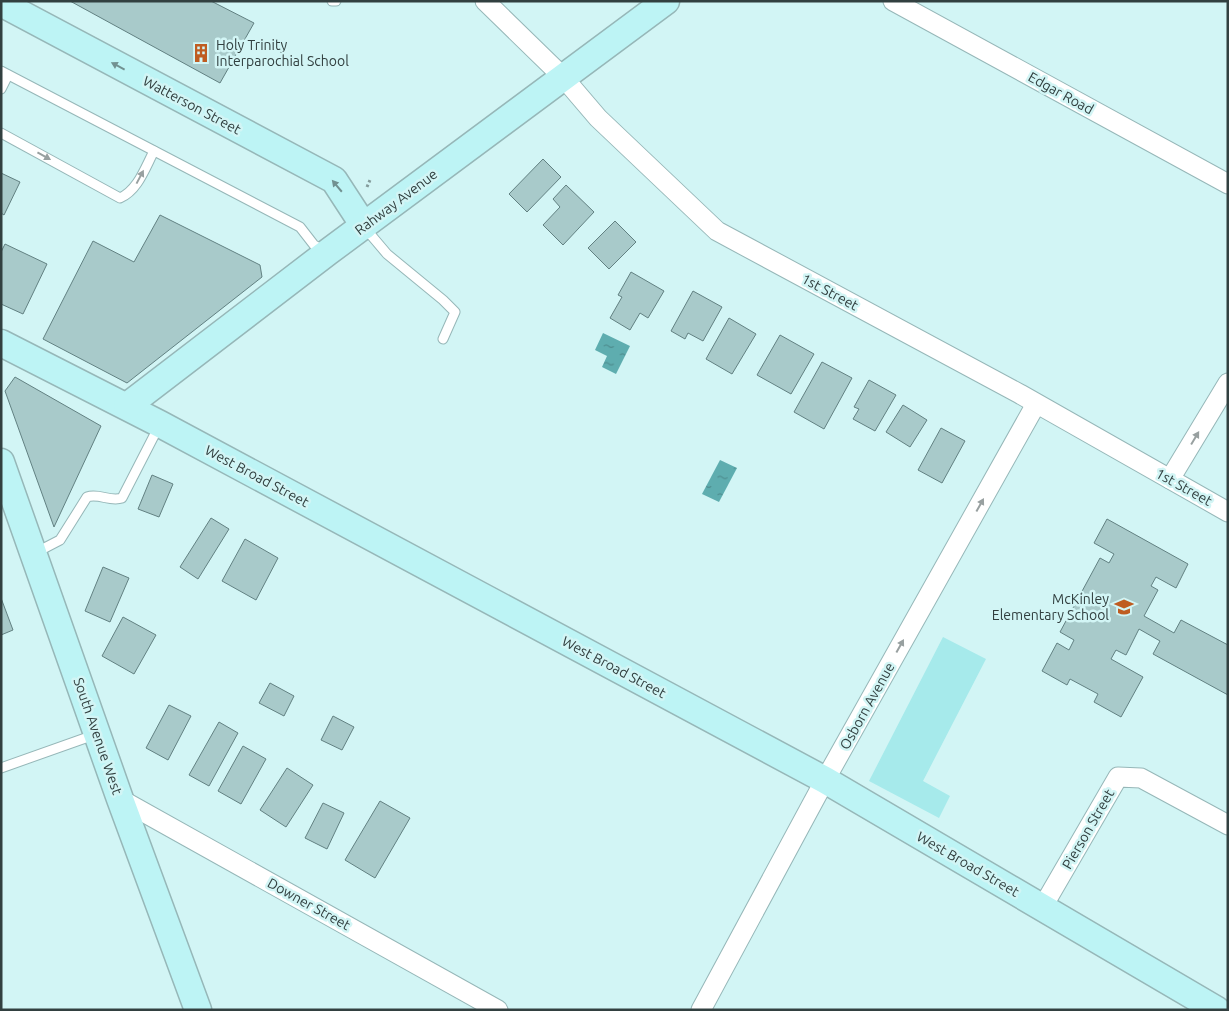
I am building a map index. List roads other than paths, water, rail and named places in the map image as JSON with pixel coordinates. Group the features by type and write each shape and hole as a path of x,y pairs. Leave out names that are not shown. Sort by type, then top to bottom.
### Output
{"street":[{"name":"1st Street","path":"485,1 563,77 598,118 717,231 1036,404 1228,512"},
{"name":"Rahway Avenue","path":"127,406 328,252 666,1"},
{"name":"Edgar Road","path":"893,1 1228,184"},
{"name":"Watterson Street","path":"1,3 334,180 364,226"},
{"name":"West Broad Street","path":"1,343 127,406 825,780 1217,1010"},
{"path":"1170,480 1228,383"},
{"name":"Osborn Avenue","path":"701,1010 825,780 1036,404"},
{"name":"South Avenue West","path":"1,462 120,799 198,1010"},
{"name":"Pierson Street","path":"1042,908 1118,777 1141,778 1228,825"},
{"name":"Downer Street","path":"120,799 498,1010"}],"lane":[{"path":"1,89 5,73 300,227 314,245 328,252"},
{"path":"1,133 120,198 128,194 136,184 154,151"},
{"path":"364,226 387,254 444,300 455,312 443,339"},
{"path":"33,554 60,540 86,497 91,495 115,500 122,498 160,424"},
{"path":"1,768 97,734"}],"water":[{"path":"603,333 630,346 616,374 602,367 607,356 595,350"},
{"path":"720,460 737,468 719,502 702,494"}],"place":[{"name":"Holy Trinity Interparochial School","path":"201,53"},
{"name":"McKinley Elementary School","path":"1124,607"}]}
